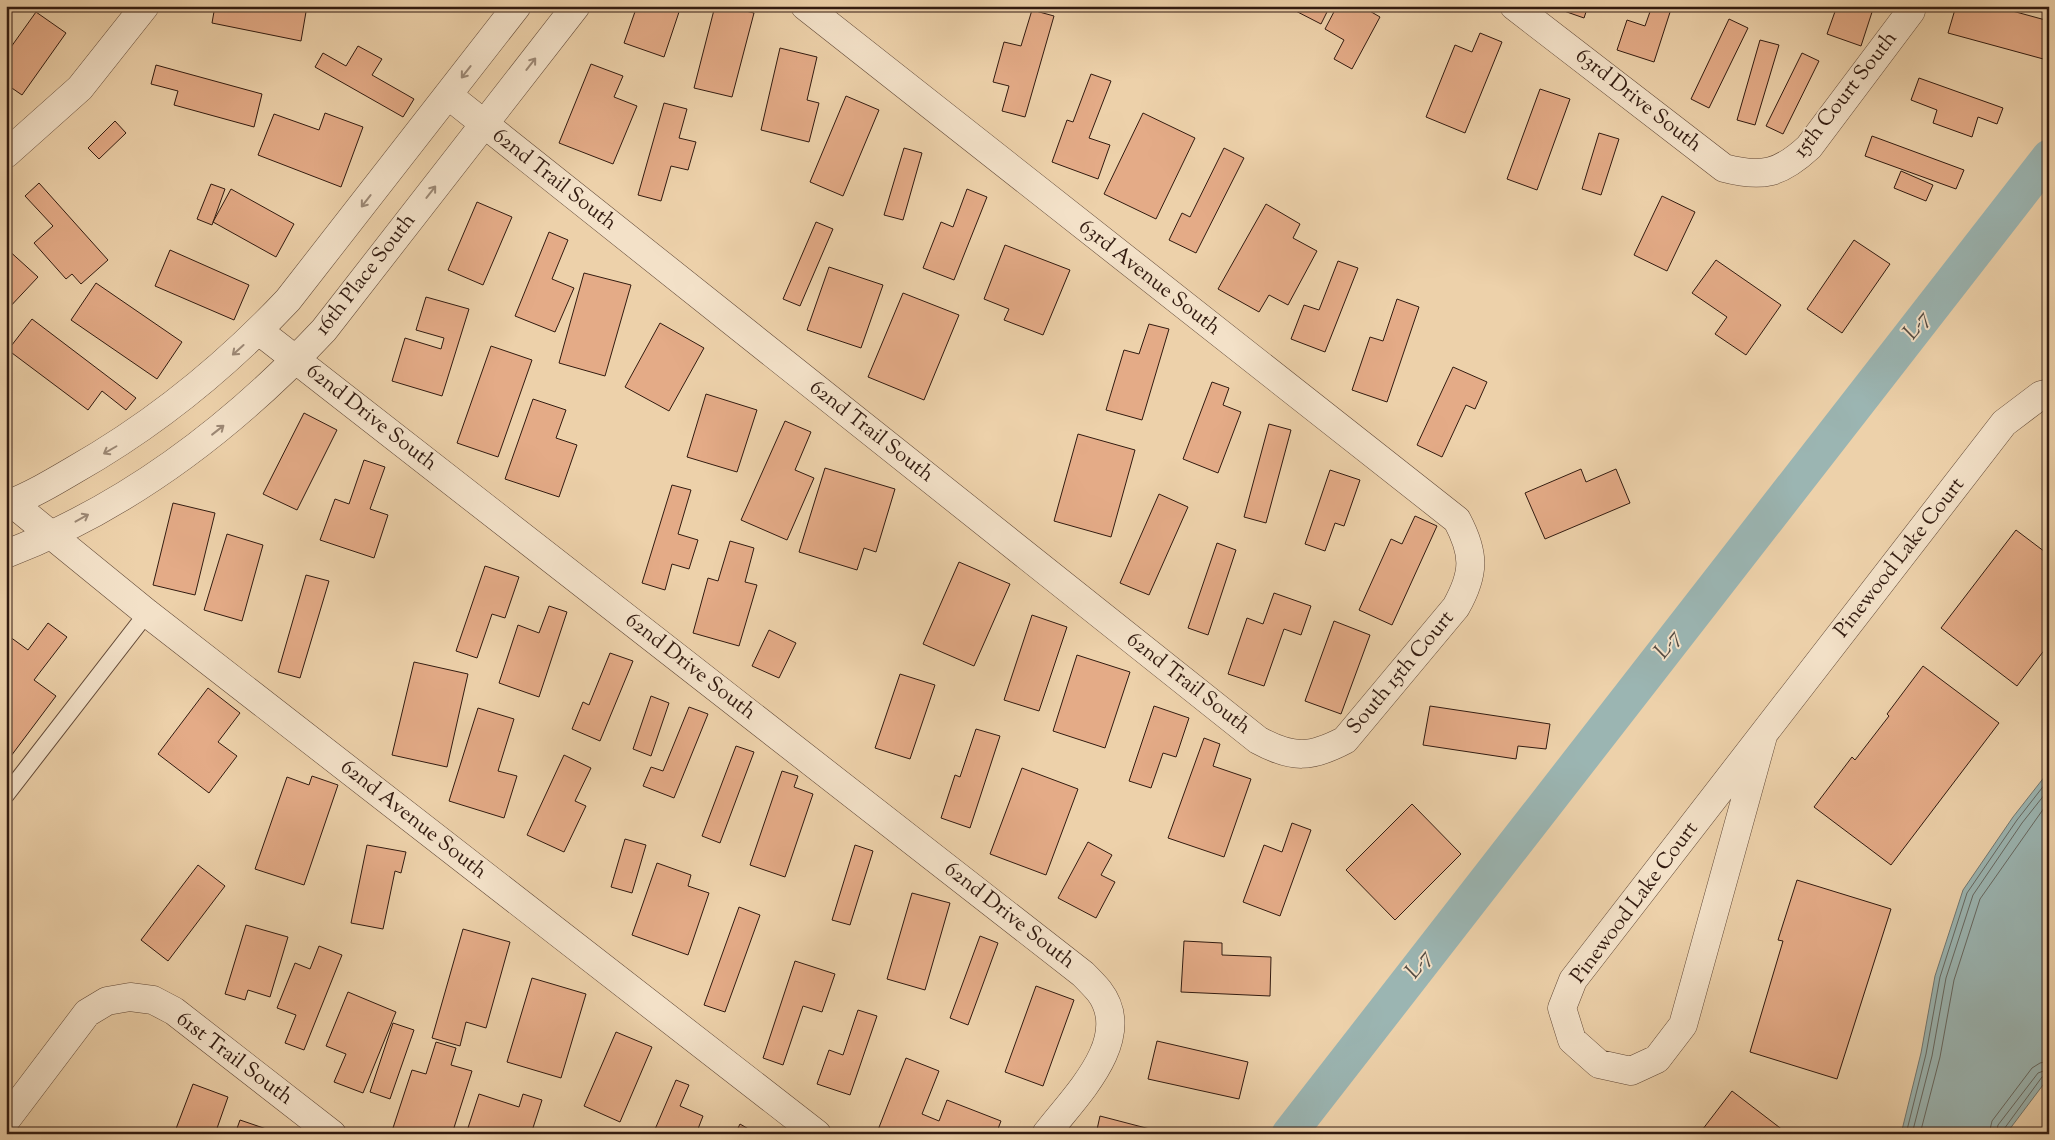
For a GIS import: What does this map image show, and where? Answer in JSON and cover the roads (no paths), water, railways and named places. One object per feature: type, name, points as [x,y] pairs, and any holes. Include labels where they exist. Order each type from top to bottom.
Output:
[{"type":"street","points":[[6,154],[80,88],[146,6]]},
{"type":"street","points":[[9,504],[39,490],[118,445],[192,392],[259,331],[288,300],[517,6]]},
{"type":"street","name":"16th Place South","points":[[6,554],[51,535],[143,484],[221,428],[296,360],[324,330],[576,6]]},
{"type":"street","name":"63rd Avenue South","points":[[805,6],[1457,520],[1468,541],[1471,564]]},
{"type":"street","name":"63rd Drive South","points":[[1514,6],[1724,168],[1747,174],[1770,173]]},
{"type":"street","name":"15th Court South","points":[[1770,173],[1792,163],[1809,147],[1911,11],[1912,6]]},
{"type":"street","name":"62nd Trail South","points":[[448,96],[1258,740],[1279,751],[1302,755]]},
{"type":"street","name":"62nd Drive South","points":[[259,331],[1083,974],[1100,992],[1109,1013],[1110,1036],[1103,1059],[1046,1134]]},
{"type":"street","name":"Pinewood Lake Court","points":[[1763,736],[1683,1025],[1658,1059],[1631,1071],[1599,1064],[1572,1040],[1562,1008],[1573,980],[2004,423],[2041,395],[2049,394]]},
{"type":"street","name":"62nd Avenue South","points":[[9,504],[817,1134]]},
{"type":"street","name":"South 15th Court","points":[[1302,755],[1325,751],[1346,740],[1456,607],[1467,586],[1471,564]]},
{"type":"street","name":"61st Trail South","points":[[6,1120],[87,1013],[107,1001],[130,997],[153,1000],[174,1012],[332,1134]]},
{"type":"lane","points":[[6,795],[147,613]]},
{"type":"water","points":[[2049,771],[2049,1077],[2006,1134],[1901,1134],[1921,1053],[1935,976],[1963,890],[2013,817]]},
{"type":"waterway","name":"L-7","points":[[1289,1134],[2049,157]]}]
